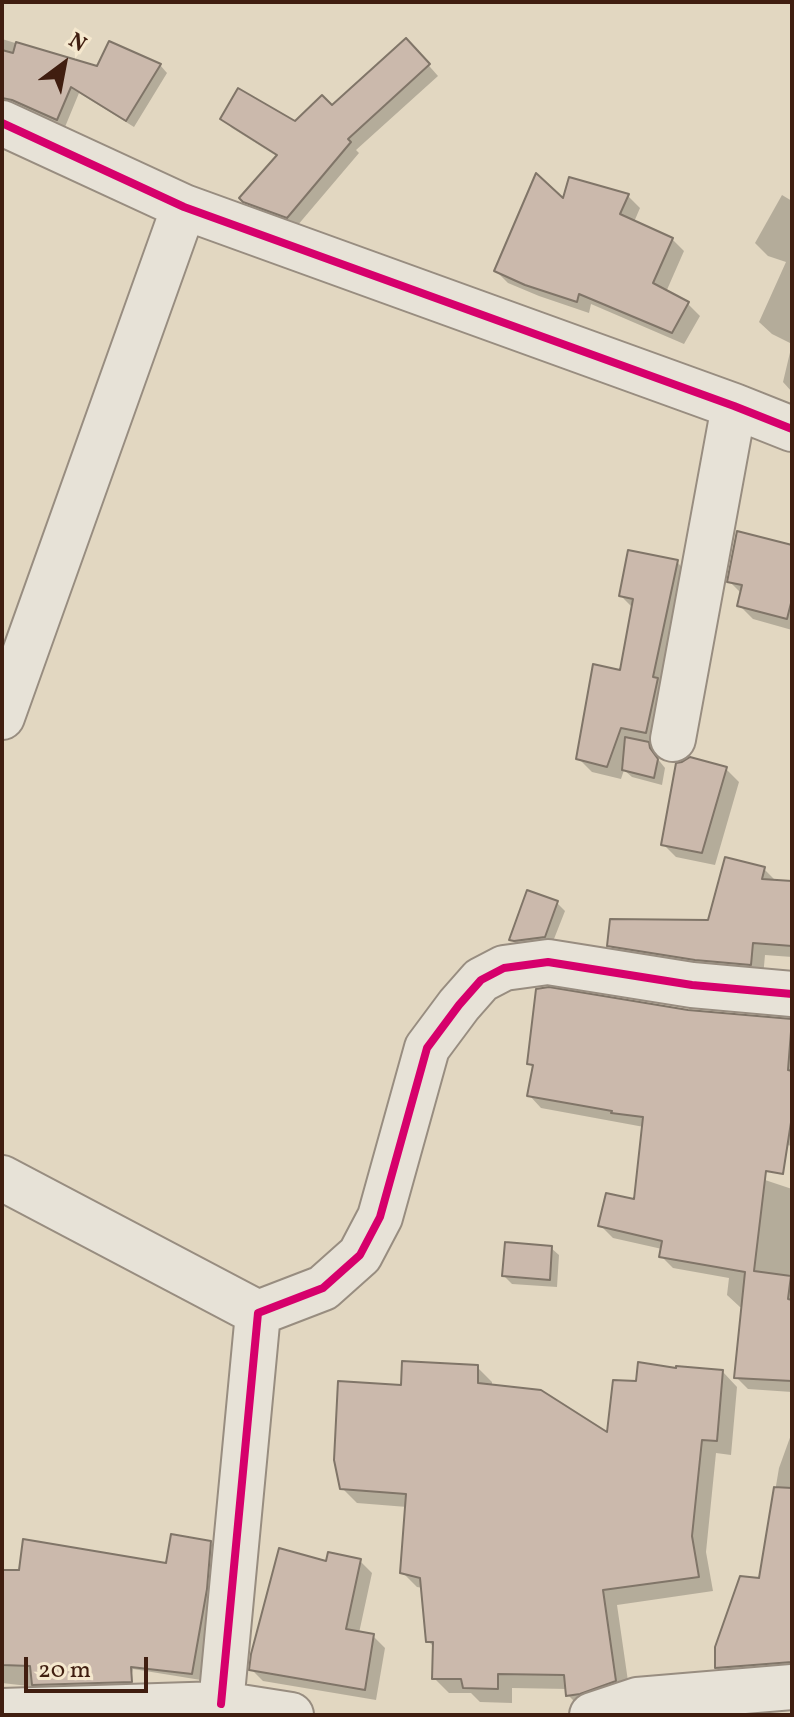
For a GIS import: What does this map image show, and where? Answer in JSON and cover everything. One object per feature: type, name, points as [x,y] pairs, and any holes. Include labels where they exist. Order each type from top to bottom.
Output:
[{"type":"street","points":[[2,123],[184,207],[792,429]]},
{"type":"street","points":[[2,717],[184,207]]},
{"type":"street","points":[[673,739],[734,406]]},
{"type":"street","points":[[2,1178],[258,1313],[323,1288],[360,1255],[380,1217],[427,1048],[481,980],[504,968],[548,962],[692,985],[792,994]]},
{"type":"street","points":[[221,1704],[258,1313]]},
{"type":"street","points":[[592,1715],[637,1700],[792,1687]]},
{"type":"street","points":[[2,1711],[221,1704],[291,1715]]},
{"type":"building","points":[[406,38],[430,64],[348,139],[351,142],[287,218],[239,198],[277,155],[220,119],[238,88],[295,121],[322,95],[332,105]]},
{"type":"building","points":[[109,41],[161,64],[126,121],[71,87],[57,120],[2,98],[2,50],[13,53],[16,42],[97,66]]},
{"type":"building","points":[[536,173],[563,198],[569,177],[629,194],[620,214],[673,238],[653,283],[689,302],[672,333],[579,294],[577,302],[494,271]]},
{"type":"building","points":[[737,531],[792,545],[792,599],[787,619],[737,606],[742,585],[727,582]]},
{"type":"building","points":[[628,550],[678,560],[653,677],[658,678],[646,733],[621,728],[607,767],[576,759],[593,664],[620,670],[633,599],[619,596]]},
{"type":"building","points":[[625,737],[649,742],[658,759],[654,778],[622,770]]},
{"type":"building","points":[[690,757],[727,767],[702,853],[661,845],[676,763]]},
{"type":"building","points":[[725,857],[765,867],[762,879],[792,881],[792,946],[753,943],[751,965],[607,946],[610,919],[708,920]]},
{"type":"building","points":[[527,890],[558,901],[545,937],[509,940]]},
{"type":"building","points":[[549,987],[688,1010],[792,1019],[788,1070],[792,1071],[792,1116],[783,1174],[766,1171],[754,1271],[791,1276],[788,1299],[792,1300],[792,1381],[734,1378],[745,1272],[659,1257],[662,1241],[598,1226],[606,1193],[634,1199],[643,1117],[527,1096],[533,1065],[527,1064],[536,989]]},
{"type":"building","points":[[505,1242],[552,1246],[550,1280],[502,1276]]},
{"type":"building","points":[[402,1361],[478,1365],[478,1383],[541,1390],[607,1432],[613,1380],[636,1381],[638,1362],[676,1368],[723,1370],[717,1441],[702,1440],[692,1536],[699,1577],[603,1590],[616,1681],[566,1696],[564,1675],[498,1674],[498,1689],[463,1688],[461,1679],[432,1679],[433,1642],[426,1642],[420,1578],[400,1573],[406,1494],[340,1489],[334,1460],[338,1381],[401,1385]]},
{"type":"building","points":[[774,1487],[792,1488],[792,1662],[715,1668],[715,1647],[740,1576],[759,1578]]},
{"type":"building","points":[[171,1534],[211,1541],[207,1589],[192,1674],[131,1667],[132,1682],[32,1685],[30,1666],[2,1665],[2,1570],[19,1570],[23,1539],[166,1563]]},
{"type":"building","points":[[279,1548],[326,1561],[328,1552],[361,1559],[346,1629],[374,1634],[365,1690],[249,1670]]},
{"type":"cycle path","points":[[2,123],[184,207],[792,429]]},
{"type":"cycle path","points":[[221,1704],[258,1313],[323,1288],[360,1255],[380,1217],[427,1048],[459,1005],[481,980],[504,968],[548,962],[692,985],[792,994]]}]
